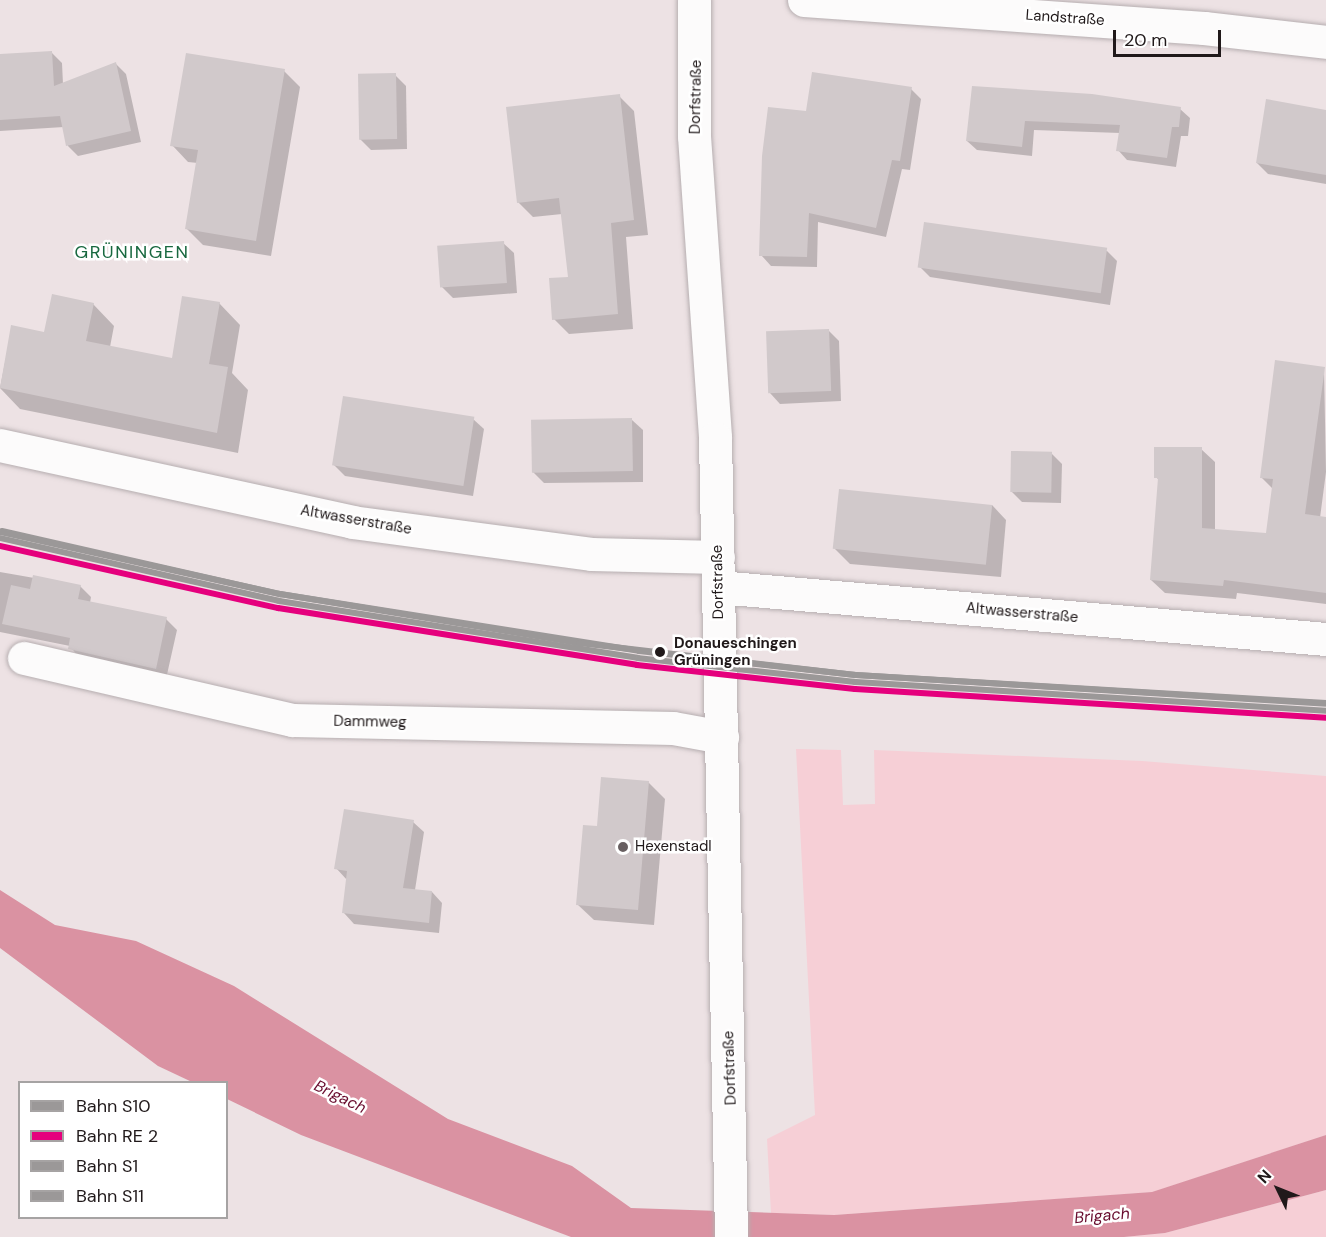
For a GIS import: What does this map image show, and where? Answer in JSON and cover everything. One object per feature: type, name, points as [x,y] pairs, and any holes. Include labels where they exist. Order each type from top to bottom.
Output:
[{"type":"street","name":"Dorfstraße","points":[[694,0],[694,136],[715,438],[732,1125],[731,1237]]},
{"type":"street","name":"Landstraße","points":[[804,0],[1204,28],[1326,42]]},
{"type":"street","name":"Altwasserstraße","points":[[0,445],[352,522],[718,572],[1326,639]]},
{"type":"street","name":"Dammweg","points":[[24,658],[292,720],[673,728],[722,737]]},
{"type":"shaded area","points":[[796,749],[841,750],[843,805],[875,804],[874,750],[1142,761],[1326,776],[1326,1135],[1153,1192],[834,1215],[771,1213],[767,1139],[815,1115]]},
{"type":"shaded area","points":[[1326,1190],[1326,1237],[1124,1237],[1165,1233]]},
{"type":"water","name":"Brigach","points":[[0,890],[55,925],[136,941],[234,986],[448,1119],[572,1166],[631,1208],[834,1215],[1152,1192],[1326,1135],[1326,1190],[1165,1233],[1124,1237],[571,1237],[301,1135],[228,1099],[228,1081],[190,1081],[158,1066],[0,948]]},
{"type":"building","points":[[52,51],[54,86],[116,62],[131,131],[66,146],[60,116],[0,120],[0,54]]},
{"type":"building","points":[[186,53],[285,69],[256,241],[185,229],[198,150],[170,146]]},
{"type":"building","points":[[812,72],[912,87],[900,161],[892,160],[876,228],[809,213],[807,257],[759,256],[762,156],[768,107],[806,111]]},
{"type":"building","points":[[396,73],[397,139],[359,140],[358,74]]},
{"type":"building","points":[[972,86],[1092,94],[1181,107],[1179,127],[1172,127],[1167,158],[1116,151],[1120,125],[1025,121],[1022,147],[966,141]]},
{"type":"building","points":[[620,94],[634,220],[611,223],[618,314],[552,320],[549,278],[568,277],[559,198],[517,203],[506,107]]},
{"type":"building","points":[[1266,99],[1326,110],[1326,175],[1256,163]]},
{"type":"building","points":[[924,222],[1107,248],[1101,293],[918,268]]},
{"type":"building","points":[[504,241],[507,283],[440,288],[437,246]]},
{"type":"building","points":[[52,294],[94,303],[86,341],[172,358],[182,296],[220,302],[209,364],[228,367],[217,433],[0,388],[11,325],[44,332]]},
{"type":"building","points":[[829,329],[831,391],[768,393],[766,331]]},
{"type":"building","points":[[1275,360],[1325,367],[1305,514],[1326,517],[1326,593],[1224,580],[1223,586],[1150,580],[1158,478],[1154,478],[1154,447],[1202,447],[1202,528],[1266,533],[1273,479],[1260,478]]},
{"type":"building","points":[[343,396],[474,417],[463,486],[332,465]]},
{"type":"building","points":[[632,418],[633,471],[532,473],[531,420]]},
{"type":"building","points":[[1011,451],[1052,452],[1051,493],[1010,492]]},
{"type":"building","points":[[839,489],[992,505],[986,565],[833,549]]},
{"type":"building","points":[[33,575],[81,585],[78,599],[167,617],[156,669],[68,649],[70,638],[2,624],[11,585],[30,589]]},
{"type":"building","points":[[601,777],[649,781],[638,910],[576,905],[583,825],[597,826]]},
{"type":"building","points":[[344,809],[414,820],[403,888],[432,891],[429,923],[342,913],[347,871],[334,869]]},
{"type":"rail line","name":"S1","points":[[2,531],[280,594],[639,651],[856,675],[1326,703]]},
{"type":"rail line","name":"S11","points":[[0,532],[280,594],[579,643],[855,675],[1325,704]]},
{"type":"rail line","name":"S10","points":[[0,538],[279,601],[638,658],[855,682],[1326,711]]},
{"type":"transit line","points":[[0,546],[278,608],[637,665],[855,689],[1326,718]]},
{"type":"place","name":"Donaueschingen Grüningen","points":[[660,652]]},
{"type":"place","name":"Hexenstadl","points":[[623,847]]},
{"type":"district","name":"GRÜNINGEN","points":[[132,252]]}]
